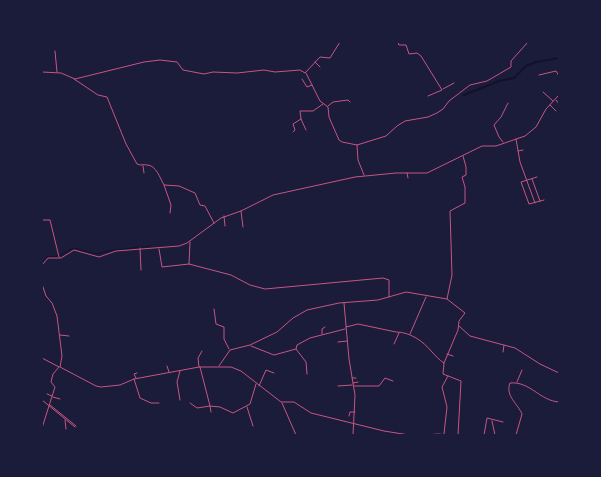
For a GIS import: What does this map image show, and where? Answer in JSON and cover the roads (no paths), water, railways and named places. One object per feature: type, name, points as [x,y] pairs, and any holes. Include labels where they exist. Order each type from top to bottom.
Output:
[{"type":"street","points":[[306,73],[320,56],[330,58],[340,42]]},
{"type":"street","points":[[398,42],[399,45],[406,45],[409,54],[417,53],[421,56],[442,90]]},
{"type":"street","points":[[327,106],[329,116],[340,141],[357,145],[386,136],[397,126],[406,121],[428,117],[442,110],[449,100],[470,85],[486,81],[511,67],[512,60],[528,42]]},
{"type":"street","points":[[55,51],[57,72]]},
{"type":"street","points":[[74,79],[160,60],[174,60],[182,70],[204,74],[213,72],[237,73],[264,70],[273,72],[300,70],[306,73],[323,104],[327,106]]},
{"type":"street","points":[[315,62],[320,67]]},
{"type":"street","points":[[539,75],[556,71],[559,76]]},
{"type":"street","points":[[42,72],[57,72],[65,74],[96,94],[107,97],[129,151],[137,164],[149,165],[159,174],[171,205],[170,213]]},
{"type":"street","points":[[302,79],[307,87],[313,85]]},
{"type":"street","points":[[428,96],[454,83]]},
{"type":"street","points":[[544,92],[553,101]]},
{"type":"street","points":[[42,265],[48,258],[59,258],[74,250],[99,257],[106,253],[140,248],[179,246],[190,241],[224,216],[241,211],[273,195],[364,176],[427,173],[485,145],[496,146],[503,142],[525,136],[535,128],[550,105],[559,95]]},
{"type":"street","points":[[555,99],[559,104]]},
{"type":"street","points":[[327,106],[332,102],[341,100],[348,100],[350,102]]},
{"type":"street","points":[[503,142],[494,125],[501,117],[508,103]]},
{"type":"street","points":[[306,130],[301,119],[300,111],[313,111],[323,104]]},
{"type":"street","points":[[550,105],[556,111]]},
{"type":"street","points":[[293,132],[295,130],[293,124],[301,119]]},
{"type":"street","points":[[516,139],[520,162],[535,202]]},
{"type":"street","points":[[357,145],[358,160],[364,176]]},
{"type":"street","points":[[518,150],[523,150]]},
{"type":"street","points":[[448,299],[452,275],[450,211],[465,203],[465,186],[462,177],[466,175],[466,167],[463,156]]},
{"type":"street","points":[[520,162],[524,161]]},
{"type":"street","points":[[143,165],[144,173]]},
{"type":"street","points":[[407,173],[408,178]]},
{"type":"street","points":[[537,177],[520,183],[528,204],[544,200]]},
{"type":"street","points":[[532,179],[540,201]]},
{"type":"street","points":[[164,185],[179,186],[194,193],[200,205],[205,206],[214,223]]},
{"type":"street","points":[[241,211],[243,227]]},
{"type":"street","points":[[224,216],[225,226]]},
{"type":"street","points":[[42,220],[50,220],[59,258]]},
{"type":"street","points":[[189,264],[191,250],[190,241]]},
{"type":"street","points":[[140,248],[141,270]]},
{"type":"street","points":[[159,248],[162,268],[189,264],[230,275],[250,286],[262,289],[292,288],[330,282],[386,278],[389,282],[389,297]]},
{"type":"street","points":[[42,284],[46,296],[52,303],[57,316],[62,357],[60,367],[52,376],[51,382],[55,387],[42,428]]},
{"type":"street","points":[[218,368],[230,350],[250,345],[277,332],[293,318],[307,310],[389,297],[406,292],[448,299],[465,312],[459,321],[459,326],[447,354],[442,373],[461,381],[458,435]]},
{"type":"street","points":[[410,334],[426,296]]},
{"type":"street","points":[[344,303],[355,412],[353,435]]},
{"type":"street","points":[[214,309],[216,324],[224,327],[224,339],[230,350]]},
{"type":"street","points":[[250,345],[273,355],[283,354],[296,349],[297,346],[304,341],[359,324],[410,334],[430,350],[444,364]]},
{"type":"street","points":[[459,326],[471,337],[515,348],[540,364],[559,373]]},
{"type":"street","points":[[322,335],[321,330],[325,327]]},
{"type":"street","points":[[394,344],[399,333]]},
{"type":"street","points":[[60,335],[69,336]]},
{"type":"street","points":[[56,341],[60,340]]},
{"type":"street","points":[[338,342],[347,341]]},
{"type":"street","points":[[503,352],[504,345]]},
{"type":"street","points":[[296,349],[306,362],[307,374]]},
{"type":"street","points":[[202,351],[198,358],[199,367],[211,412]]},
{"type":"street","points":[[447,354],[454,356]]},
{"type":"street","points":[[42,358],[98,386],[120,385],[135,379],[199,367],[218,368],[227,366],[235,368],[282,403],[296,435]]},
{"type":"street","points":[[167,366],[169,372]]},
{"type":"street","points":[[180,370],[176,382],[180,400]]},
{"type":"street","points":[[259,386],[266,370],[274,373]]},
{"type":"street","points":[[517,383],[522,370]]},
{"type":"street","points":[[137,373],[134,374],[140,398],[152,403],[159,403]]},
{"type":"street","points":[[444,435],[447,406],[442,387],[448,376]]},
{"type":"street","points":[[338,386],[379,386],[385,378],[393,381]]},
{"type":"street","points":[[353,385],[358,382]]},
{"type":"street","points":[[516,435],[522,414],[511,397],[509,384],[517,383],[526,385],[548,399],[559,402]]},
{"type":"street","points":[[190,403],[197,408],[210,406],[220,407],[233,413],[251,404],[256,384]]},
{"type":"street","points":[[47,394],[60,399]]},
{"type":"street","points":[[42,400],[76,426]]},
{"type":"street","points":[[282,403],[294,402],[309,413],[384,431],[409,435]]},
{"type":"street","points":[[246,407],[253,426]]},
{"type":"street","points":[[349,416],[350,412],[355,412]]},
{"type":"street","points":[[66,418],[66,429]]},
{"type":"street","points":[[484,435],[487,418],[502,422]]},
{"type":"street","points":[[492,420],[494,435]]},
{"type":"street","points":[[426,435],[447,435]]},
{"type":"waterway","points":[[464,95],[499,81],[514,78],[526,66],[536,62],[559,58]]},
{"type":"waterway","points":[[42,262],[47,257],[58,256],[74,248],[96,254],[108,251],[150,246]]}]
